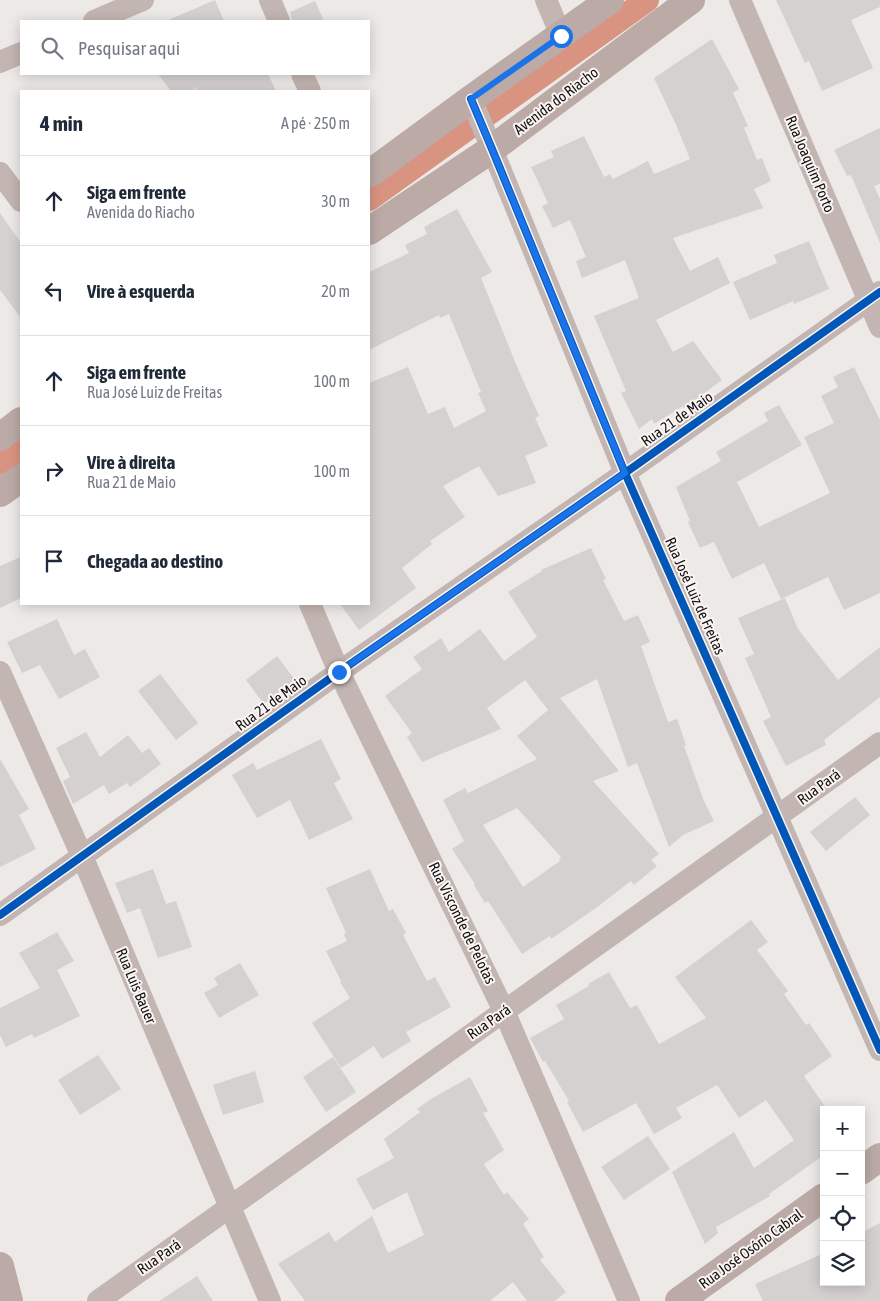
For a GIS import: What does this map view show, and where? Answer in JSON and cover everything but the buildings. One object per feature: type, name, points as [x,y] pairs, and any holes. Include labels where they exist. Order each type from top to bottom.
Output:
[{"type":"main road","points":[[370,173],[473,104],[610,0]]},
{"type":"main road","name":"Avenida do Riacho","points":[[370,231],[488,140],[691,0]]},
{"type":"main road","points":[[0,437],[20,422]]},
{"type":"main road","points":[[0,493],[20,479]]},
{"type":"main road","points":[[865,1167],[880,1157]]},
{"type":"main road","name":"Rua José Osório Cabral","points":[[679,1301],[820,1200]]},
{"type":"main road","points":[[0,1266],[8,1301]]},
{"type":"street","points":[[96,20],[143,0]]},
{"type":"street","points":[[270,0],[279,20]]},
{"type":"street","points":[[546,0],[561,36]]},
{"type":"street","name":"Rua Joaquim Porto","points":[[740,0],[874,296],[880,327]]},
{"type":"street","points":[[0,62],[20,53]]},
{"type":"street","points":[[302,75],[310,90]]},
{"type":"street","name":"Rua José Luiz de Freitas","points":[[473,104],[625,473],[880,1050]]},
{"type":"street","points":[[0,174],[20,200]]},
{"type":"street","name":"Rua 21 de Maio","points":[[0,915],[339,672],[625,473],[874,296]]},
{"type":"street","name":"Rua Visconde de Pelotas","points":[[310,605],[339,672],[504,1011],[629,1301]]},
{"type":"street","name":"Rua Luis Bauer","points":[[0,672],[82,856],[270,1301]]},
{"type":"street","name":"Rua Pará","points":[[98,1301],[880,743]]},
{"type":"waterway","points":[[370,198],[647,0]]},
{"type":"waterway","points":[[0,463],[20,449]]},
{"type":"cycle path","points":[[471,99],[625,473],[880,1050]]},
{"type":"cycle path","points":[[0,915],[339,672],[625,473],[880,292]]},
{"type":"route","points":[[339,672],[625,473],[471,99],[561,36]]}]
